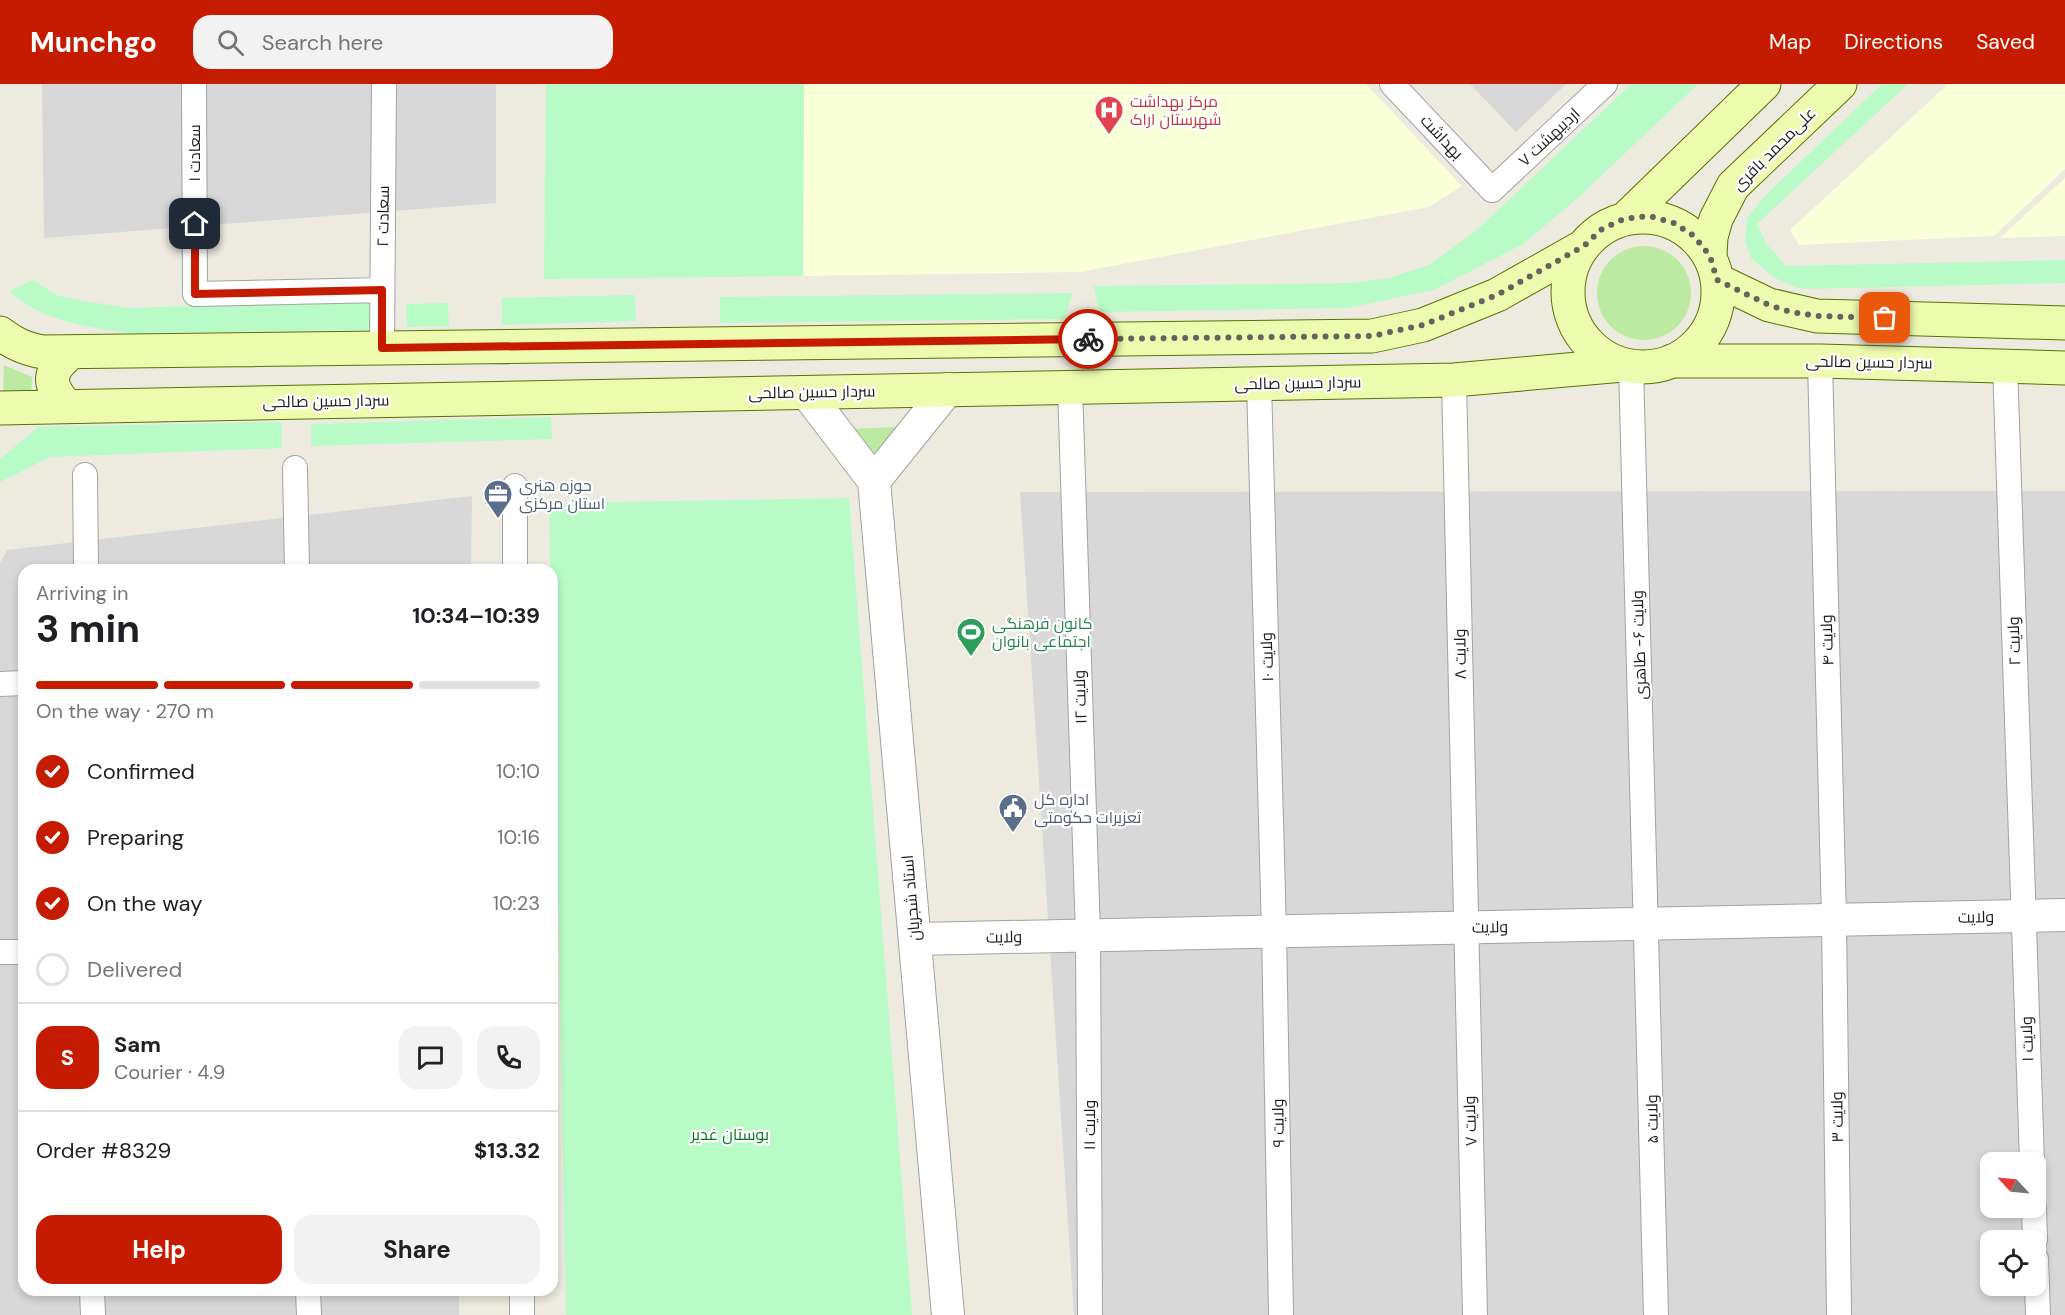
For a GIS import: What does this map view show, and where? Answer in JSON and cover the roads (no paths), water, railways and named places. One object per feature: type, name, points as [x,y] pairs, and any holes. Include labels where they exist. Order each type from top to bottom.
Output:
[{"type":"main road","points":[[1624,219],[1764,84]]},
{"type":"main road","name":"علی‌محمد باقری","points":[[1713,268],[1711,237],[1716,219],[1733,186],[1840,84]]},
{"type":"main road","points":[[0,333],[14,344],[43,352],[1372,336],[1423,325],[1497,295],[1584,246],[1602,229],[1624,219],[1649,216],[1674,223],[1694,236],[1713,268],[1718,300],[1713,319],[1703,337],[1690,351],[1672,361],[1652,367],[1627,365],[1601,354],[1583,337],[1572,316],[1568,291],[1572,267],[1584,246]]},
{"type":"main road","points":[[1713,268],[1769,305],[1817,316],[2065,323]]},
{"type":"main road","points":[[67,406],[55,394],[53,379],[57,363],[72,352]]},
{"type":"main road","name":"سردار حسین صالحی","points":[[1672,361],[1820,361],[2065,368]]},
{"type":"main road","name":"سردار حسین صالحی","points":[[0,408],[1454,380],[1627,365]]},
{"type":"street","name":"سعادت ۱","points":[[194,84],[195,294],[382,290]]},
{"type":"street","name":"سعادت ۲","points":[[382,348],[384,84]]},
{"type":"street","name":"بهداشت","points":[[1392,84],[1492,190]]},
{"type":"street","name":"اردیبهشت ۷","points":[[1492,190],[1605,84]]},
{"type":"street","name":"ولایت ۴","points":[[1820,361],[1834,920]]},
{"type":"street","name":"ولایت ۶- طاهری","points":[[1627,365],[1647,924]]},
{"type":"street","name":"ولایت ۲","points":[[2005,365],[2023,916]]},
{"type":"street","name":"ولایت ۸","points":[[1454,380],[1465,927]]},
{"type":"street","name":"ولایت ۱۰","points":[[1259,383],[1274,931]]},
{"type":"street","name":"ولایت ۱۲","points":[[1070,387],[1088,935]]},
{"type":"street","points":[[806,392],[874,481],[948,389]]},
{"type":"street","points":[[295,468],[297,564]]},
{"type":"street","points":[[85,475],[86,564]]},
{"type":"street","name":"استاد شجریان","points":[[874,481],[948,1315]]},
{"type":"street","points":[[514,486],[515,564]]},
{"type":"street","points":[[0,684],[18,683]]},
{"type":"street","name":"ولایت","points":[[915,939],[2065,915]]},
{"type":"street","name":"ولایت ۱","points":[[2023,916],[2032,1152]]},
{"type":"street","name":"ولایت ۳","points":[[1834,920],[1839,1315]]},
{"type":"street","name":"ولایت ۵","points":[[1647,924],[1656,1315]]},
{"type":"street","name":"ولایت ۷","points":[[1465,927],[1475,1315]]},
{"type":"street","name":"ولایت ۹","points":[[1274,931],[1281,1315]]},
{"type":"street","name":"ولایت ۱۱","points":[[1088,935],[1090,1315]]},
{"type":"street","points":[[0,952],[18,952]]},
{"type":"street","points":[[92,1296],[93,1315]]},
{"type":"street","points":[[308,1296],[309,1315]]},
{"type":"street","points":[[522,1296],[522,1315]]},
{"type":"street","points":[[2037,1296],[2038,1315]]},
{"type":"place","name":"مرکز بهداشت شهرستان اراک","points":[[1109,136]]},
{"type":"place","name":"حوزه هنری استان مرکزی","points":[[498,520]]},
{"type":"place","name":"کانون فرهنگی اجتماعی بانوان","points":[[971,658]]},
{"type":"place","name":"اداره کل تعزیرات حکومتی","points":[[1013,834]]},
{"type":"park label","name":"بوستان غدیر","points":[[730,1134]]}]
